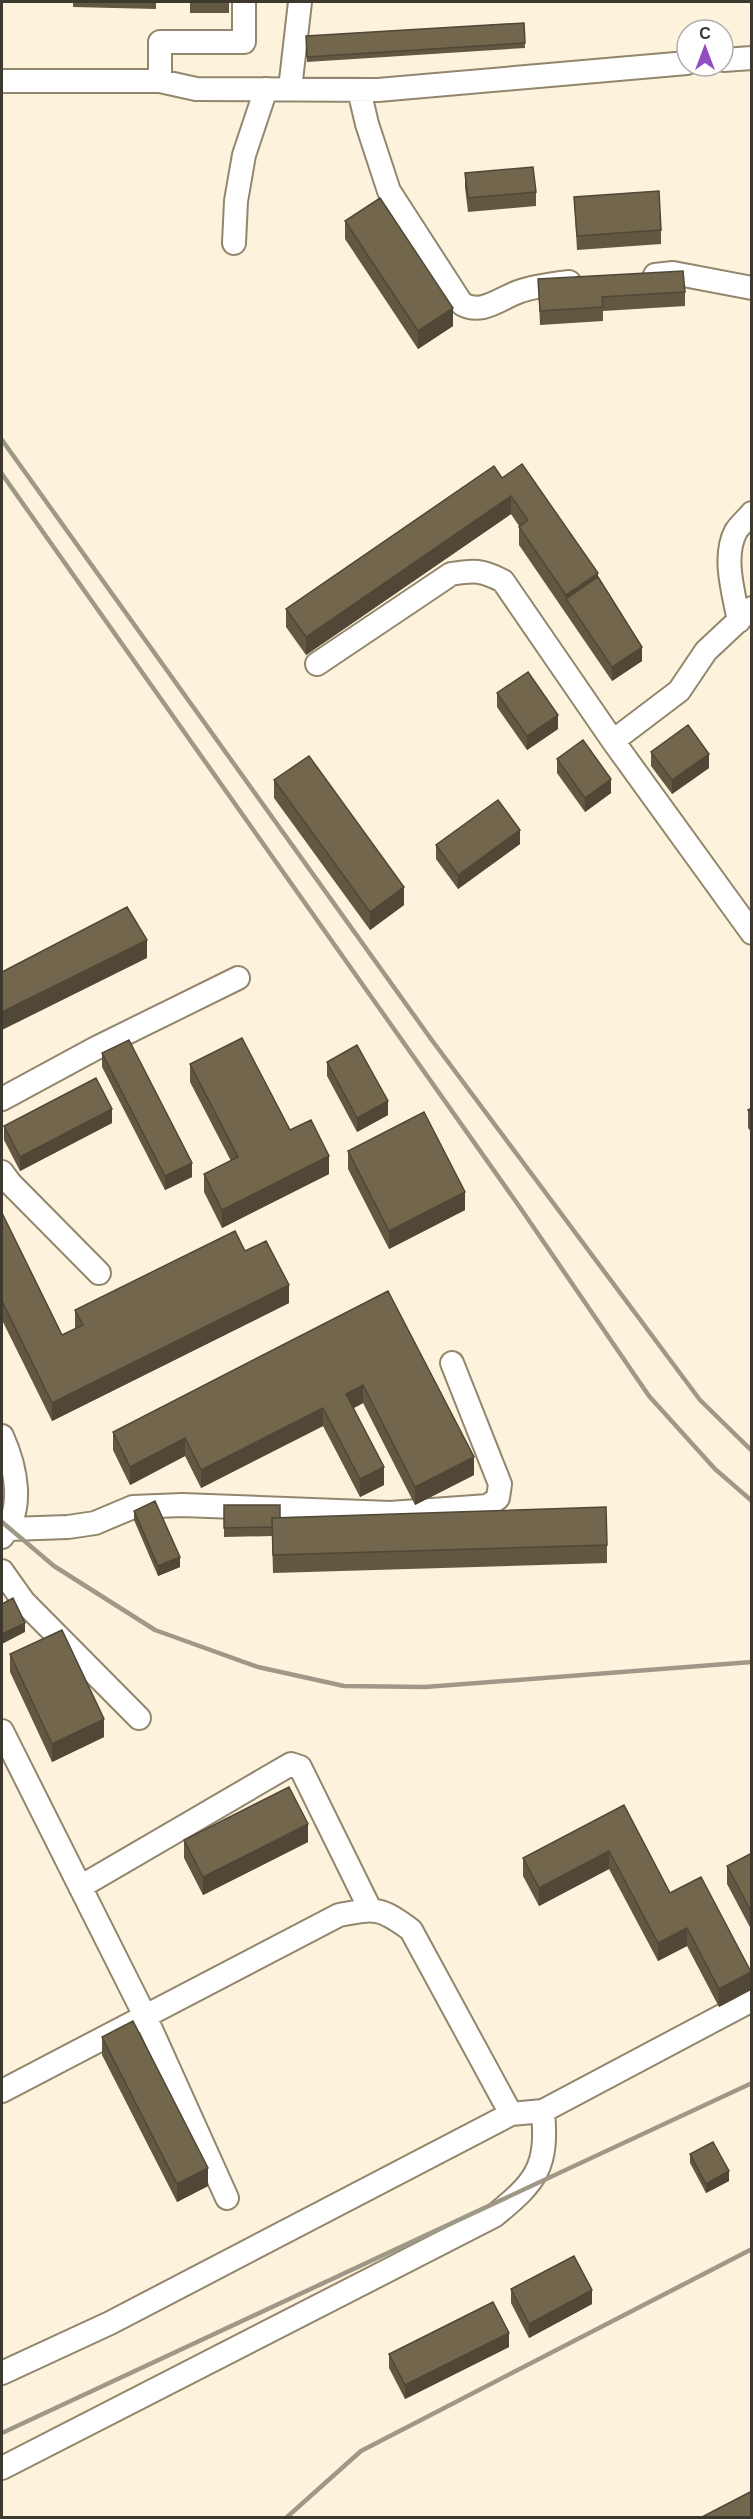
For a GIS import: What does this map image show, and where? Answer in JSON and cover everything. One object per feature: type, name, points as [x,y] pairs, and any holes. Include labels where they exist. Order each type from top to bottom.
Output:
[{"type":"lane","points":[[160,81],[160,42],[244,42],[244,2]]},
{"type":"lane","points":[[290,89],[300,2]]},
{"type":"lane","points":[[735,59],[752,58]]},
{"type":"lane","points":[[2,81],[160,81],[196,89],[359,90],[675,64]]},
{"type":"lane","points":[[234,243],[236,201],[244,155],[266,89]]},
{"type":"lane","points":[[359,90],[367,124],[389,191],[462,304],[471,309],[486,307],[518,292],[555,284],[590,280]]},
{"type":"lane","points":[[638,276],[673,273],[752,288]]},
{"type":"lane","points":[[613,741],[680,691],[706,651],[745,615],[731,574],[731,548],[736,531],[752,513]]},
{"type":"lane","points":[[317,664],[451,574],[471,570],[486,572],[503,581],[613,741],[752,933]]},
{"type":"lane","points":[[2,1099],[78,1057],[238,978]]},
{"type":"lane","points":[[2,1172],[11,1184],[99,1273]]},
{"type":"lane","points":[[2,1436],[14,1471],[17,1501],[5,1533],[95,1523],[132,1507],[182,1504],[390,1513],[488,1506],[498,1498],[500,1484],[452,1363]]},
{"type":"lane","points":[[2,1571],[24,1602],[139,1718]]},
{"type":"lane","points":[[2,1731],[145,2016],[227,2198]]},
{"type":"lane","points":[[80,1887],[291,1764],[300,1767],[370,1909]]},
{"type":"lane","points":[[2,2091],[339,1915],[370,1909],[389,1913],[411,1930],[511,2114]]},
{"type":"lane","points":[[2,2373],[110,2323],[511,2114],[543,2110],[752,2000]]},
{"type":"lane","points":[[2,2468],[494,2216],[519,2196],[536,2175],[546,2139],[543,2110]]},
{"type":"building","points":[[524,23],[525,43],[307,57],[306,36]]},
{"type":"building","points":[[533,167],[536,192],[468,198],[465,173]]},
{"type":"building","points":[[659,191],[661,230],[577,236],[574,197]]},
{"type":"building","points":[[380,198],[453,308],[418,331],[345,221]]},
{"type":"building","points":[[683,271],[685,292],[602,297],[603,307],[540,311],[538,279]]},
{"type":"building","points":[[522,464],[598,573],[566,595],[519,527],[528,520],[511,496],[306,637],[286,609],[494,466],[502,478]]},
{"type":"building","points":[[598,577],[642,647],[612,667],[566,599]]},
{"type":"building","points":[[528,672],[558,715],[527,736],[497,693]]},
{"type":"building","points":[[688,725],[709,754],[672,780],[651,752]]},
{"type":"building","points":[[583,740],[611,779],[585,798],[557,759]]},
{"type":"building","points":[[309,756],[404,887],[370,912],[274,780]]},
{"type":"building","points":[[498,800],[520,830],[458,875],[436,845]]},
{"type":"building","points":[[127,907],[147,940],[2,1012],[2,972]]},
{"type":"building","points":[[242,1038],[290,1130],[311,1120],[329,1156],[222,1210],[204,1174],[238,1157],[190,1064]]},
{"type":"building","points":[[129,1040],[192,1163],[165,1176],[102,1053]]},
{"type":"building","points":[[357,1045],[388,1101],[357,1118],[327,1062]]},
{"type":"building","points":[[96,1078],[112,1109],[20,1157],[4,1126]]},
{"type":"building","points":[[424,1112],[465,1192],[389,1231],[348,1151]]},
{"type":"building","points":[[2,1213],[62,1335],[83,1325],[75,1310],[235,1231],[245,1251],[266,1241],[289,1285],[52,1403],[2,1301]]},
{"type":"building","points":[[388,1291],[474,1457],[415,1487],[363,1385],[346,1394],[384,1467],[360,1479],[323,1408],[201,1470],[185,1438],[130,1467],[113,1432]]},
{"type":"building","points":[[155,1501],[180,1557],[158,1566],[134,1511]]},
{"type":"building","points":[[224,1505],[280,1505],[280,1518],[272,1518],[272,1527],[224,1528]]},
{"type":"building","points":[[606,1507],[607,1545],[273,1555],[272,1518]]},
{"type":"building","points":[[13,1598],[25,1623],[2,1634],[2,1604]]},
{"type":"building","points":[[62,1630],[104,1719],[52,1744],[10,1654]]},
{"type":"building","points":[[289,1787],[308,1824],[203,1877],[184,1840]]},
{"type":"building","points":[[624,1805],[670,1893],[701,1877],[751,1972],[719,1989],[687,1928],[658,1943],[609,1851],[539,1888],[523,1858]]},
{"type":"building","points":[[752,1853],[752,1913],[727,1866]]},
{"type":"building","points":[[133,2021],[208,2168],[177,2184],[102,2037]]},
{"type":"building","points":[[713,2142],[729,2171],[706,2184],[690,2154]]},
{"type":"building","points":[[574,2256],[592,2290],[529,2324],[511,2289]]},
{"type":"building","points":[[493,2302],[509,2333],[405,2385],[389,2354]]},
{"type":"building","points":[[752,2491],[752,2517],[702,2517]]},
{"type":"railway","points":[[2,440],[431,1039],[700,1400],[752,1451]]},
{"type":"railway","points":[[2,474],[519,1206],[649,1396],[715,1469],[752,1501]]},
{"type":"railway","points":[[2,1522],[54,1566],[155,1630],[258,1667],[344,1686],[425,1687],[752,1662]]},
{"type":"railway","points":[[2,2433],[752,2083]]},
{"type":"railway","points":[[286,2518],[361,2451],[752,2249]]}]
